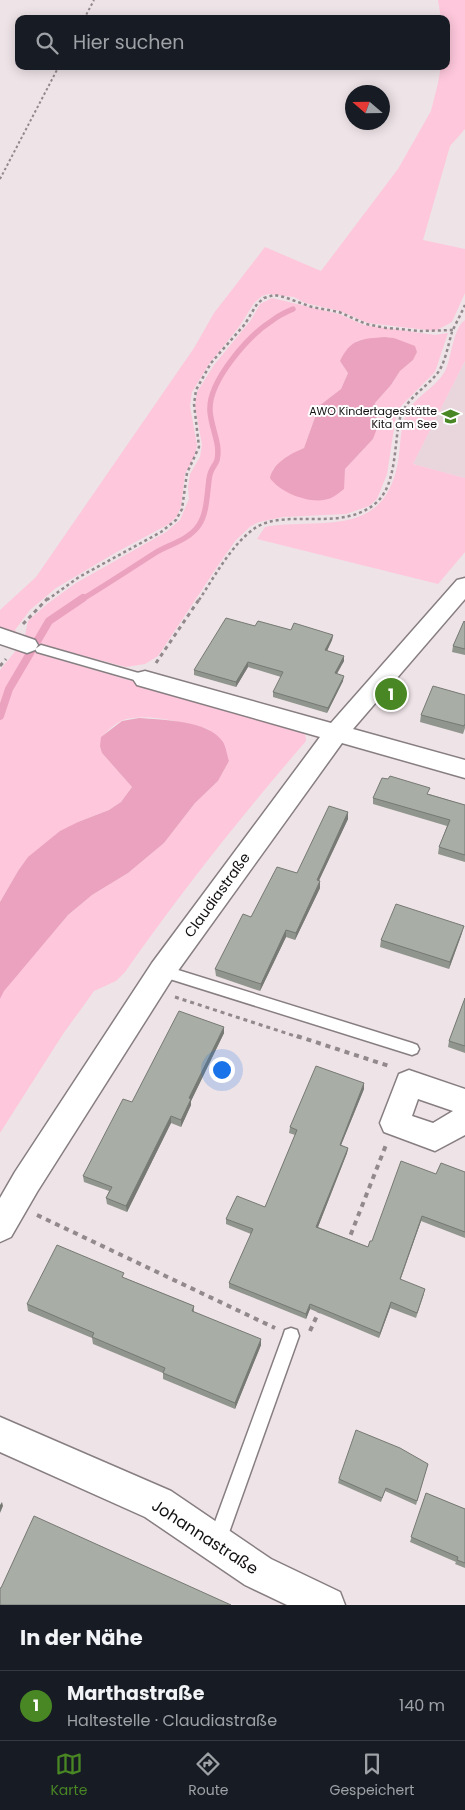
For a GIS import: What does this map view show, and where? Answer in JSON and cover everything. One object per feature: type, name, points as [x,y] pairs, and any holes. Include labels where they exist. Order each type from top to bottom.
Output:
[{"type":"street","name":"Claudiastraße","points":[[0,1227],[156,980],[337,732],[465,585]]},
{"type":"street","points":[[0,636],[30,640]]},
{"type":"street","points":[[145,679],[465,769]]},
{"type":"street","points":[[465,1102],[409,1084],[395,1123],[435,1137],[465,1120]]},
{"type":"street","name":"Johannastraße","points":[[0,1434],[158,1504],[258,1572],[327,1605]]},
{"type":"lane","points":[[30,640],[145,679]]},
{"type":"lane","points":[[156,980],[412,1049]]},
{"type":"lane","points":[[216,1542],[291,1336]]},
{"type":"path","points":[[86,15],[94,0]]},
{"type":"path","points":[[0,179],[57,70]]},
{"type":"path","points":[[30,640],[31,613],[51,596],[94,568],[158,533],[179,516],[185,500],[186,474],[198,454],[200,442],[192,406],[196,389],[211,365],[247,321],[256,304],[264,298],[270,296],[293,299],[310,306],[340,312],[367,324],[437,332],[453,330]]},
{"type":"path","points":[[145,679],[234,549],[254,529],[265,524],[280,521],[341,518],[363,512],[379,500],[387,486],[395,454],[400,418],[412,400],[432,382],[438,373],[453,330],[465,305]]},
{"type":"path","points":[[156,980],[391,1066],[409,1084]]},
{"type":"path","points":[[346,1246],[395,1123]]},
{"type":"path","points":[[14,1204],[291,1336],[307,1338],[322,1305]]},
{"type":"shaded area","points":[[438,0],[465,0],[465,129],[450,146],[423,240],[465,249],[465,293],[452,322],[435,331],[368,323],[340,311],[305,303],[294,297],[268,294],[262,296],[254,303],[239,327],[209,364],[192,392],[190,406],[197,445],[195,455],[185,474],[181,506],[177,516],[169,524],[56,588],[30,610],[15,630],[19,637],[0,632],[0,610],[36,577],[194,348],[214,313],[265,247],[321,271],[398,169],[431,111],[440,70],[450,70],[450,15],[440,15]]},
{"type":"shaded area","points":[[272,298],[339,314],[364,325],[435,335],[448,333],[435,372],[402,405],[396,416],[387,474],[377,499],[369,506],[346,514],[283,517],[259,522],[251,526],[236,540],[158,656],[145,664],[126,667],[24,640],[28,621],[47,604],[76,583],[166,532],[180,520],[189,499],[190,474],[200,457],[202,445],[195,406],[197,392],[214,365],[251,320],[260,304]],"holes":[[[385,337],[394,338],[413,360],[400,371],[391,385],[375,403],[374,411],[379,418],[373,439],[345,469],[343,489],[272,470],[287,457],[304,448],[319,406],[341,389],[348,373],[340,361],[357,341]]]},
{"type":"shaded area","points":[[465,320],[465,361],[413,464],[465,478],[465,552],[438,584],[257,539],[265,527],[329,523],[346,520],[363,515],[377,506],[388,492],[396,471],[402,428],[406,415],[414,402],[442,376],[448,364],[458,329]]},
{"type":"shaded area","points":[[385,337],[394,338],[415,346],[417,352],[413,360],[400,371],[391,385],[375,403],[374,411],[379,423],[373,439],[345,469],[344,489],[331,498],[315,500],[298,497],[281,489],[270,478],[272,473],[278,463],[304,448],[319,406],[341,389],[348,373],[340,361],[344,353],[358,341]]},
{"type":"shaded area","name":"AWO Kindertagesstätte Kita am See","points":[[465,361],[465,478],[413,464]]},
{"type":"shaded area","points":[[18,648],[298,729],[306,737],[306,741],[212,854],[125,972],[116,981],[94,991],[63,1034],[0,1133],[0,999],[3,991],[68,915],[92,895],[128,873],[164,843],[195,803],[218,781],[229,761],[208,729],[177,721],[143,717],[120,721],[101,737],[102,753],[132,787],[121,802],[109,810],[78,822],[18,871],[0,902],[0,670]]},
{"type":"shaded area","points":[[139,718],[184,722],[207,729],[223,742],[229,761],[218,781],[195,803],[164,843],[128,873],[92,895],[68,915],[4,991],[0,999],[0,902],[28,857],[60,831],[109,810],[121,802],[132,787],[102,753],[100,746],[101,737],[122,721]]},
{"type":"building","points":[[226,618],[255,626],[258,621],[291,630],[294,623],[333,635],[325,650],[344,656],[335,673],[344,676],[328,708],[273,692],[283,672],[248,662],[236,682],[194,670]]},
{"type":"building","points":[[465,622],[465,649],[453,646]]},
{"type":"building","points":[[433,686],[465,695],[464,726],[421,715]]},
{"type":"building","points":[[390,776],[430,788],[427,794],[465,805],[465,855],[439,847],[450,820],[373,798],[382,778],[388,779]]},
{"type":"building","points":[[329,806],[348,812],[317,880],[320,881],[296,933],[286,930],[261,984],[215,969],[243,914],[251,917],[277,867],[297,873]]},
{"type":"building","points":[[396,904],[464,926],[450,962],[381,940]]},
{"type":"building","points":[[465,998],[465,1046],[449,1041]]},
{"type":"building","points":[[179,1011],[224,1027],[189,1098],[191,1099],[181,1120],[171,1116],[126,1206],[106,1198],[112,1187],[83,1176],[123,1099],[132,1102]]},
{"type":"building","points":[[316,1066],[364,1083],[340,1145],[348,1148],[316,1227],[368,1247],[370,1241],[372,1241],[401,1161],[436,1174],[441,1163],[465,1172],[465,1232],[422,1216],[400,1279],[425,1289],[417,1313],[391,1302],[380,1333],[310,1304],[306,1314],[229,1283],[253,1229],[226,1219],[237,1196],[265,1207],[297,1130],[290,1127]]},
{"type":"building","points":[[57,1245],[124,1273],[122,1277],[194,1306],[192,1311],[261,1339],[235,1403],[163,1373],[165,1368],[92,1337],[94,1333],[27,1304]]},
{"type":"building","points":[[356,1430],[400,1448],[428,1464],[417,1501],[386,1488],[382,1498],[339,1479]]},
{"type":"building","points":[[426,1493],[465,1509],[465,1563],[457,1560],[458,1557],[411,1537]]},
{"type":"building","points":[[34,1516],[231,1605],[0,1605],[0,1588]]},
{"type":"waterway","points":[[81,600],[155,553],[185,538],[199,525],[205,509],[210,473],[218,454],[210,411],[211,399],[216,386],[242,347],[263,327],[293,309]]},
{"type":"waterway","points":[[0,716],[9,689],[49,621],[83,598]]},
{"type":"place","name":"AWO Kindertagesstätte Kita am See","points":[[451,417]]},
{"type":"place","name":"Marthastraße","points":[[391,694]]}]
